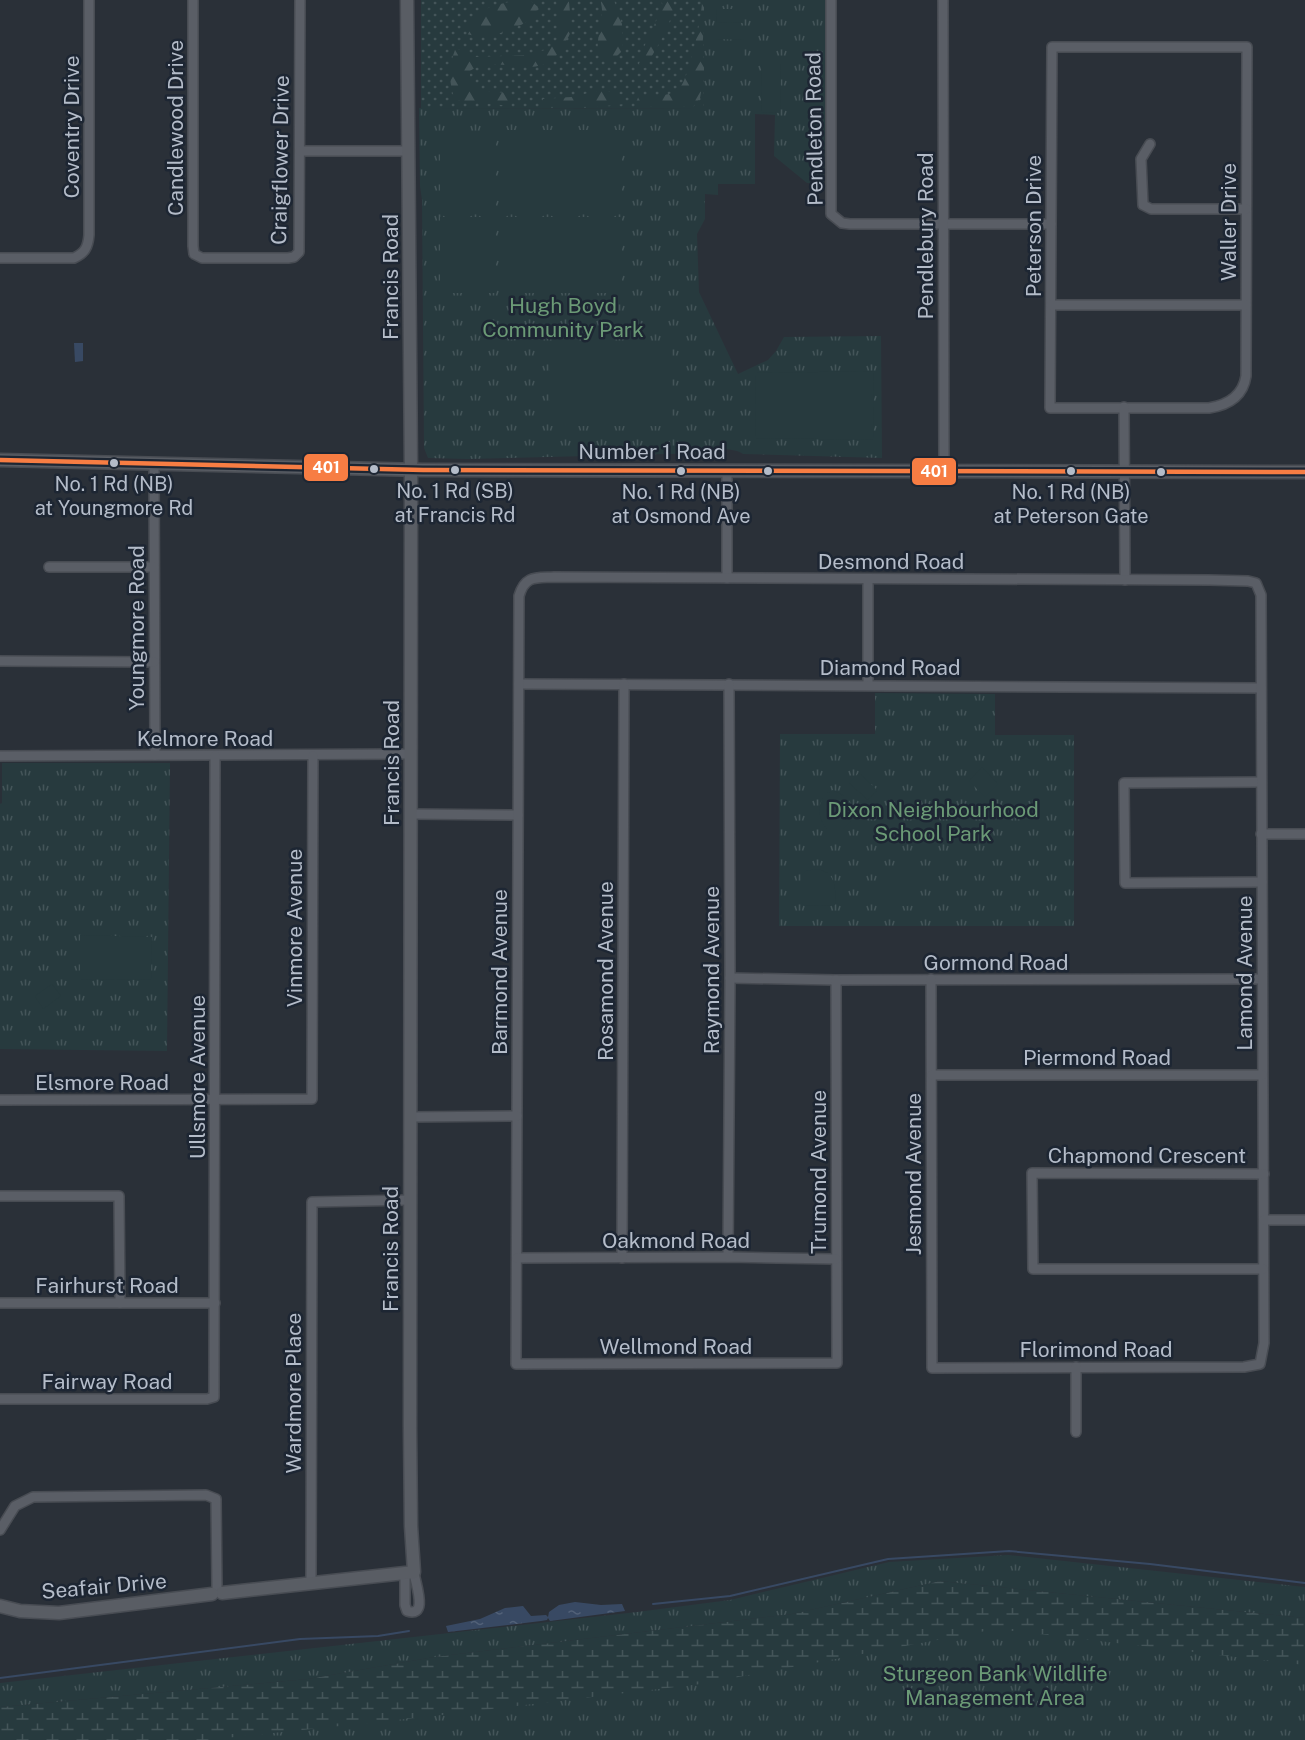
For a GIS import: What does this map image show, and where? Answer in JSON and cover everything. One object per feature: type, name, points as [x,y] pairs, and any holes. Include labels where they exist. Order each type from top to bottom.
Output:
[{"type":"street","name":"Coventry Drive","points":[[0,258],[74,258],[87,248],[89,235],[89,0]]},
{"type":"street","name":"Candlewood Drive","points":[[193,0],[193,246],[196,256]]},
{"type":"street","name":"Craigflower Drive","points":[[196,256],[202,258],[291,258],[296,255],[300,245],[300,0]]},
{"type":"street","name":"Francis Road","points":[[407,0],[411,470],[410,1573]]},
{"type":"street","name":"Pendleton Road","points":[[831,0],[831,214],[842,223],[850,224],[1052,224]]},
{"type":"street","name":"Pendlebury Road","points":[[943,0],[944,471]]},
{"type":"street","name":"Peterson Drive","points":[[1239,394],[1225,404],[1216,407],[1050,408],[1052,47],[1247,47]]},
{"type":"street","name":"Waller Drive","points":[[1239,394],[1246,376],[1247,47]]},
{"type":"street","points":[[1150,144],[1141,159],[1143,205],[1151,208],[1246,209]]},
{"type":"street","points":[[300,151],[409,151]]},
{"type":"street","points":[[1051,305],[1246,305]]},
{"type":"street","points":[[1124,407],[1125,580]]},
{"type":"street","name":"Number 1 Road","points":[[0,460],[411,470],[1305,472]]},
{"type":"street","name":"Youngmore Road","points":[[154,464],[155,755]]},
{"type":"street","points":[[727,471],[727,578]]},
{"type":"street","points":[[49,567],[154,567]]},
{"type":"street","name":"Desmond Road","points":[[526,581],[540,577],[554,577],[1248,581],[1256,583]]},
{"type":"street","points":[[868,580],[868,685]]},
{"type":"street","name":"Barmond Avenue","points":[[516,1364],[519,596],[526,581]]},
{"type":"street","name":"Lamond Avenue","points":[[1256,583],[1261,595],[1264,1174],[1264,1343],[1260,1364]]},
{"type":"street","points":[[0,662],[154,662]]},
{"type":"street","name":"Diamond Road","points":[[519,684],[1261,688]]},
{"type":"street","name":"Rosamond Avenue","points":[[622,1258],[624,684]]},
{"type":"street","name":"Raymond Avenue","points":[[728,1257],[729,684]]},
{"type":"street","name":"Kelmore Road","points":[[0,756],[411,754]]},
{"type":"street","name":"Ullsmore Avenue","points":[[214,1397],[215,756]]},
{"type":"street","name":"Vinmore Avenue","points":[[312,1099],[313,756]]},
{"type":"street","points":[[1261,782],[1124,783],[1125,883],[1262,882]]},
{"type":"street","points":[[411,814],[518,815]]},
{"type":"street","points":[[1261,834],[1305,834]]},
{"type":"street","name":"Gormond Road","points":[[730,978],[836,980],[1262,979]]},
{"type":"street","name":"Trumond Avenue","points":[[836,980],[837,1363]]},
{"type":"street","name":"Jesmond Avenue","points":[[931,980],[932,1368]]},
{"type":"street","name":"Piermond Road","points":[[932,1075],[1262,1075]]},
{"type":"street","name":"Elsmore Road","points":[[0,1100],[312,1099]]},
{"type":"street","points":[[410,1117],[517,1116]]},
{"type":"street","name":"Chapmond Crescent","points":[[1263,1269],[1034,1269],[1032,1173],[1264,1174]]},
{"type":"street","points":[[0,1196],[119,1196],[120,1303]]},
{"type":"street","name":"Wardmore Place","points":[[311,1584],[312,1202],[410,1200]]},
{"type":"street","points":[[1264,1220],[1305,1220]]},
{"type":"street","name":"Oakmond Road","points":[[517,1258],[836,1259]]},
{"type":"street","name":"Fairhurst Road","points":[[0,1303],[215,1303]]},
{"type":"street","name":"Wellmond Road","points":[[516,1364],[837,1363]]},
{"type":"street","name":"Florimond Road","points":[[932,1368],[1244,1367],[1260,1364]]},
{"type":"street","points":[[1076,1367],[1076,1432]]},
{"type":"street","name":"Fairway Road","points":[[0,1400],[207,1399],[214,1397]]},
{"type":"street","points":[[0,1530],[15,1506],[33,1497],[206,1495],[216,1499],[217,1592]]},
{"type":"street","name":"Seafair Drive","points":[[0,1606],[20,1611],[59,1612],[217,1592],[410,1573]]},
{"type":"green space","points":[[421,0],[704,0],[704,109],[421,108]]},
{"type":"green space","points":[[519,0],[531,1],[538,7],[534,18],[510,30],[493,35],[467,34],[473,19],[479,13],[494,6]]},
{"type":"green space","points":[[556,0],[569,0],[571,29],[569,36],[554,58],[543,65],[531,67],[494,64],[470,71],[470,82],[484,91],[508,93],[513,96],[510,106],[455,100],[450,75],[455,50],[465,49],[476,57],[528,55],[548,49],[559,37]]},
{"type":"green space","points":[[600,0],[614,0],[622,24],[623,50],[612,61],[599,56],[598,41],[602,14]]},
{"type":"green space","points":[[661,0],[673,0],[672,16],[645,68],[639,64],[644,47],[663,6]]},
{"type":"green space","points":[[698,0],[706,0],[702,51],[705,70],[700,98],[693,107],[639,107],[636,102],[639,96],[668,94],[677,91],[686,77],[700,21],[702,2]]},
{"type":"green space","name":"Hugh Boyd Community Park","points":[[704,0],[827,0],[824,184],[807,183],[774,156],[775,115],[755,114],[755,184],[718,184],[718,195],[705,194],[705,219],[697,234],[699,292],[738,374],[768,360],[784,337],[881,336],[882,458],[743,454],[725,449],[707,453],[428,458],[424,448],[419,108],[704,109]]},
{"type":"green space","points":[[717,9],[744,9],[744,23],[716,22]]},
{"type":"green space","points":[[716,26],[744,26],[744,40],[716,39]]},
{"type":"green space","points":[[716,43],[744,43],[744,56],[716,56]]},
{"type":"green space","points":[[762,63],[781,63],[780,113],[761,112]]},
{"type":"green space","points":[[602,90],[623,95],[624,104],[587,108],[544,108],[541,105],[543,99],[571,97]]},
{"type":"green space","points":[[505,130],[622,130],[622,206],[505,206]]},
{"type":"green space","points":[[440,131],[496,131],[496,207],[440,207]]},
{"type":"green space","points":[[647,136],[665,136],[665,170],[647,170]]},
{"type":"green space","points":[[440,217],[496,217],[496,293],[440,293]]},
{"type":"green space","points":[[505,217],[622,217],[622,293],[505,293]]},
{"type":"green space","points":[[550,345],[672,345],[672,426],[550,426]]},
{"type":"green space","points":[[874,371],[873,440],[755,438],[756,373]]},
{"type":"green space","name":"Dixon Neighbourhood School Park","points":[[875,693],[995,694],[995,735],[1074,735],[1074,926],[779,926],[780,734],[875,734]]},
{"type":"green space","points":[[2,763],[170,763],[167,1051],[0,1049]]},
{"type":"green space","points":[[982,767],[998,784],[985,797],[969,781]]},
{"type":"green space","points":[[859,773],[877,790],[868,800],[849,783]]},
{"type":"green space","points":[[833,790],[847,799],[855,813],[843,829],[827,829],[821,819],[820,808],[823,797]]},
{"type":"green space","points":[[823,870],[831,877],[835,887],[835,905],[805,906],[801,902],[801,876],[806,871]]},
{"type":"green space","points":[[879,873],[913,873],[913,902],[908,906],[879,906]]},
{"type":"green space","points":[[80,935],[152,937],[151,980],[80,979]]},
{"type":"green space","points":[[52,984],[61,996],[43,1009],[35,996]]},
{"type":"green space","points":[[1008,1555],[1305,1587],[1305,1618],[940,1581],[792,1614],[434,1657],[308,1679],[0,1707],[0,1683],[637,1612],[730,1600],[889,1562]]},
{"type":"green space","points":[[940,1581],[1305,1618],[1305,1740],[0,1740],[0,1707],[308,1679],[434,1657],[792,1614]]},
{"type":"green space","name":"Sturgeon Bank Wildlife Management Area","points":[[996,1629],[1305,1665],[1305,1740],[206,1740],[701,1684]]},
{"type":"water","points":[[74,343],[83,343],[83,361],[75,362]]},
{"type":"water","points":[[575,1602],[601,1605],[622,1604],[625,1611],[550,1621],[548,1618],[541,1621],[448,1632],[446,1626],[480,1619],[505,1608],[523,1606],[531,1616],[546,1615],[548,1617],[549,1612],[559,1605]]},
{"type":"waterway","points":[[653,1604],[730,1596],[888,1559],[1009,1551],[1150,1564],[1305,1583]]},
{"type":"waterway","points":[[0,1678],[300,1639],[378,1636],[409,1631]]},
{"type":"transit line","name":"401","points":[[0,460],[423,470],[1305,472]]},
{"type":"place","name":"No. 1 Rd (NB) at Youngmore Rd","points":[[114,463]]},
{"type":"place","name":"No. 1 Rd (SB) at Francis Rd","points":[[455,470]]},
{"type":"place","name":"No. 1 Rd (NB) at Osmond Ave","points":[[681,471]]},
{"type":"place","name":"No. 1 Rd (NB) at Peterson Gate","points":[[1071,471]]}]
